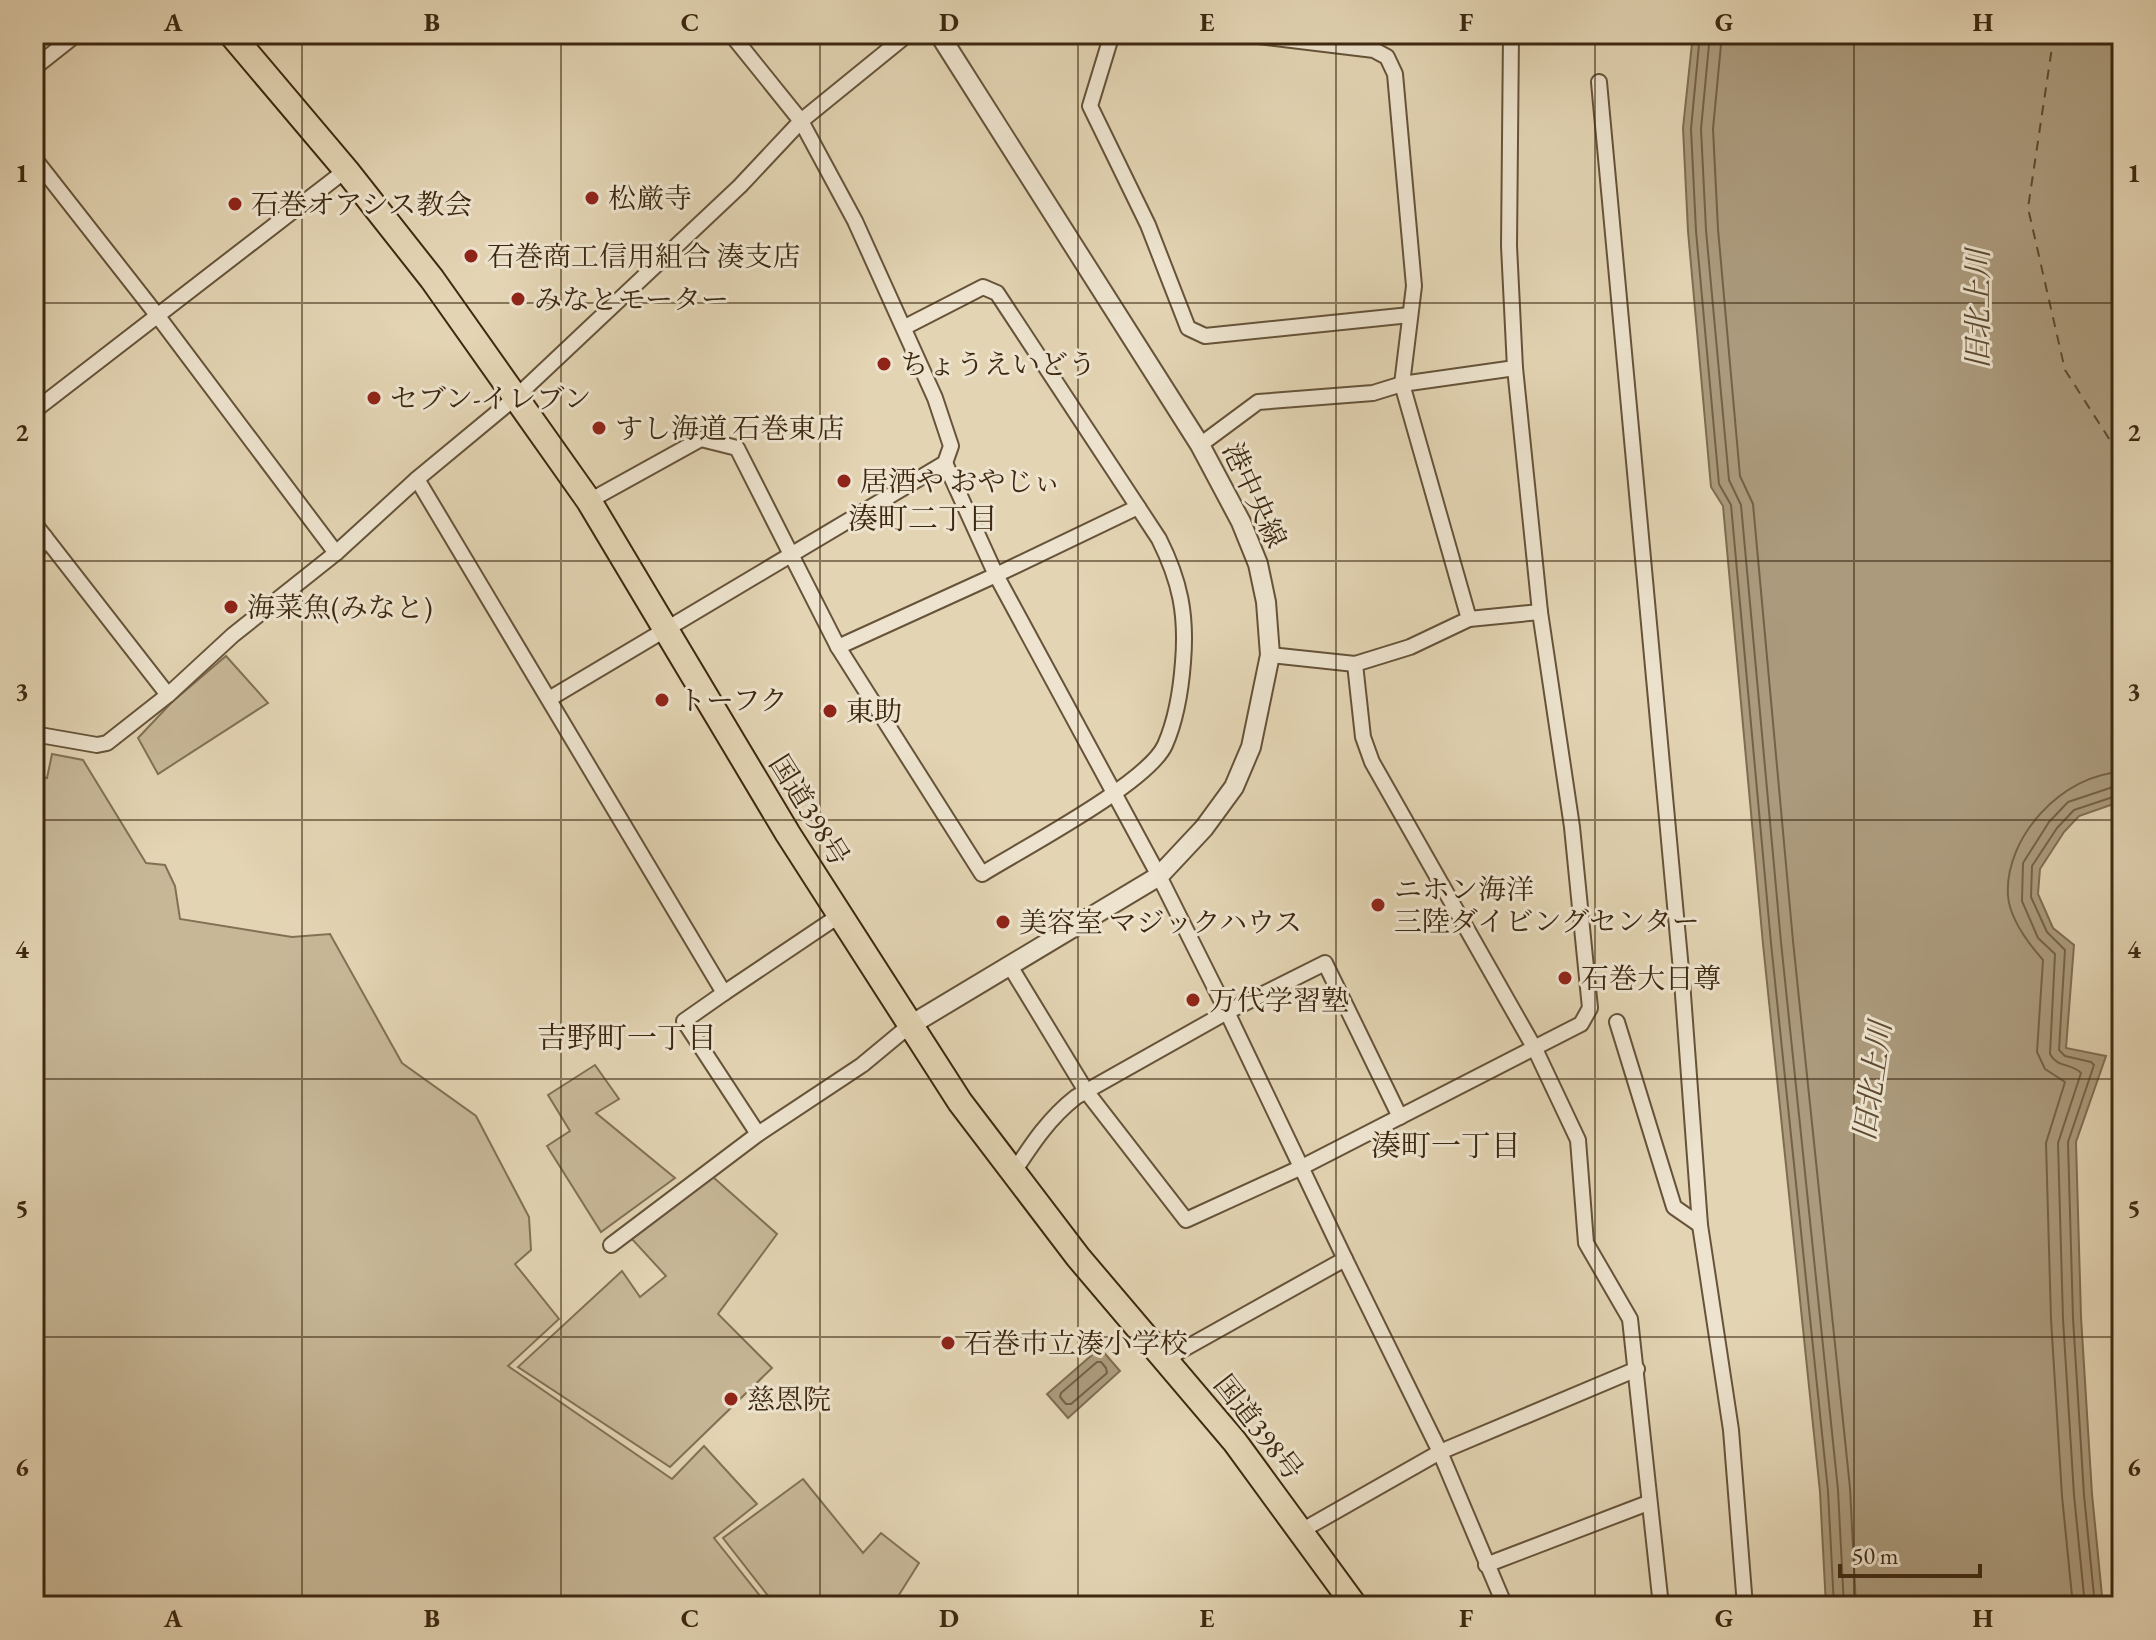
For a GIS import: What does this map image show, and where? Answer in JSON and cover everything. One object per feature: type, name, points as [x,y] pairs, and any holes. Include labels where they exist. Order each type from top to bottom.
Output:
[{"type":"highway","name":"国道398号","points":[[231,34],[346,170],[432,279],[589,501],[840,915],[960,1102],[1078,1257],[1235,1442],[1355,1606]]},
{"type":"street","points":[[34,68],[77,34]]},
{"type":"street","points":[[549,699],[945,463],[951,446],[905,327],[855,221],[801,121],[731,34]]},
{"type":"street","points":[[34,734],[97,745],[107,743],[168,695],[233,635],[336,553],[417,479],[516,397],[740,186],[801,121],[908,34]]},
{"type":"street","name":"港中央線","points":[[909,1026],[1159,876],[1204,828],[1234,787],[1251,747],[1270,655],[1266,602],[1258,564],[1241,522],[1200,445],[939,34]]},
{"type":"street","points":[[1112,34],[1090,106],[1148,225],[1188,328],[1205,336],[1410,315]]},
{"type":"street","points":[[1242,34],[1374,50],[1387,57],[1395,74],[1414,286],[1402,384],[1469,619]]},
{"type":"street","points":[[1010,966],[1086,1091],[1186,1220],[1302,1167],[1535,1049],[1581,1024],[1590,1008],[1572,827],[1540,612],[1515,368],[1509,246],[1511,34]]},
{"type":"street","points":[[1599,82],[1682,981],[1700,1225],[1731,1430],[1745,1606]]},
{"type":"street","points":[[34,158],[336,553]]},
{"type":"street","points":[[34,411],[346,170]]},
{"type":"street","points":[[589,501],[701,439],[737,448],[789,556],[838,647],[982,874],[1139,776],[1164,748],[1181,684],[1184,611],[1175,570],[1159,539],[997,293],[983,287],[905,327]]},
{"type":"street","points":[[1200,445],[1258,402],[1373,393],[1402,384],[1515,368]]},
{"type":"street","points":[[945,463],[996,575],[1159,876],[1227,1012],[1440,1452],[1505,1606]]},
{"type":"street","points":[[417,479],[724,993]]},
{"type":"street","points":[[838,647],[1138,507]]},
{"type":"street","points":[[34,523],[168,695]]},
{"type":"street","points":[[34,557],[45,537]]},
{"type":"street","points":[[1270,655],[1355,664],[1410,647],[1469,619],[1540,612]]},
{"type":"street","points":[[1355,664],[1363,737],[1372,762],[1535,1049],[1578,1140],[1586,1243],[1630,1319],[1661,1606]]},
{"type":"street","points":[[758,1134],[684,1021],[840,915]]},
{"type":"street","points":[[1013,1173],[1035,1138],[1058,1111],[1086,1091],[1227,1012],[1325,963],[1400,1117]]},
{"type":"street","points":[[1617,1022],[1674,1207],[1700,1225]]},
{"type":"street","points":[[611,1245],[758,1134],[862,1065],[909,1026]]},
{"type":"street","points":[[1166,1359],[1345,1259]]},
{"type":"street","points":[[1301,1531],[1440,1452],[1637,1369]]},
{"type":"street","points":[[1486,1565],[1648,1503]]},
{"type":"shaded area","points":[[226,656],[268,703],[158,774],[138,738],[172,702]]},
{"type":"shaded area","points":[[52,754],[83,760],[146,863],[165,865],[175,886],[180,919],[292,937],[330,934],[402,1063],[476,1116],[529,1217],[531,1250],[515,1264],[559,1319],[508,1366],[672,1479],[704,1446],[757,1504],[714,1538],[768,1606],[34,1606],[34,776],[47,778]]},
{"type":"shaded area","points":[[595,1065],[619,1099],[596,1113],[675,1178],[601,1232],[547,1146],[570,1131],[548,1095]]},
{"type":"shaded area","points":[[713,1177],[777,1234],[718,1314],[772,1368],[670,1467],[518,1367],[622,1271],[640,1297],[666,1276],[631,1238]]},
{"type":"shaded area","points":[[803,1479],[863,1553],[881,1533],[919,1563],[892,1606],[776,1606],[723,1538]]},
{"type":"water","name":"旧北上川","points":[[1693,34],[2122,34],[2122,801],[2079,816],[2064,832],[2040,869],[2038,894],[2053,928],[2074,945],[2066,1048],[2106,1056],[2076,1142],[2081,1317],[2092,1494],[2103,1606],[1826,1606],[1820,1492],[1763,944],[1723,506],[1711,487],[1688,231],[1683,128]]},
{"type":"water","points":[[1100,1348],[1120,1371],[1068,1418],[1047,1394]]},
{"type":"ferry route","points":[[2054,34],[2028,208],[2065,370],[2122,459]]},
{"type":"place","name":"松厳寺","points":[[592,198]]},
{"type":"place","name":"石巻オアシス教会","points":[[235,204]]},
{"type":"place","name":"石巻商工信用組合 湊支店","points":[[471,256]]},
{"type":"place","name":"みなとモーター","points":[[518,299]]},
{"type":"place","name":"ちょうえいどう","points":[[884,364]]},
{"type":"place","name":"セブン-イレブン","points":[[374,398]]},
{"type":"place","name":"すし海道 石巻東店","points":[[599,428]]},
{"type":"place","name":"居酒や おやじぃ","points":[[844,481]]},
{"type":"place","name":"海菜魚(みなと)","points":[[231,607]]},
{"type":"place","name":"トーフク","points":[[662,700]]},
{"type":"place","name":"東助","points":[[830,711]]},
{"type":"place","name":"ニホン海洋 三陸ダイビングセンター","points":[[1378,905]]},
{"type":"place","name":"美容室 マジックハウス","points":[[1003,922]]},
{"type":"place","name":"石巻大日尊","points":[[1565,978]]},
{"type":"place","name":"万代学習塾","points":[[1193,1000]]},
{"type":"place","name":"石巻市立湊小学校","points":[[948,1343]]},
{"type":"place","name":"慈恩院","points":[[731,1399]]},
{"type":"district","name":"湊町二丁目","points":[[923,518]]},
{"type":"district","name":"吉野町一丁目","points":[[627,1037]]},
{"type":"district","name":"湊町一丁目","points":[[1446,1145]]}]
